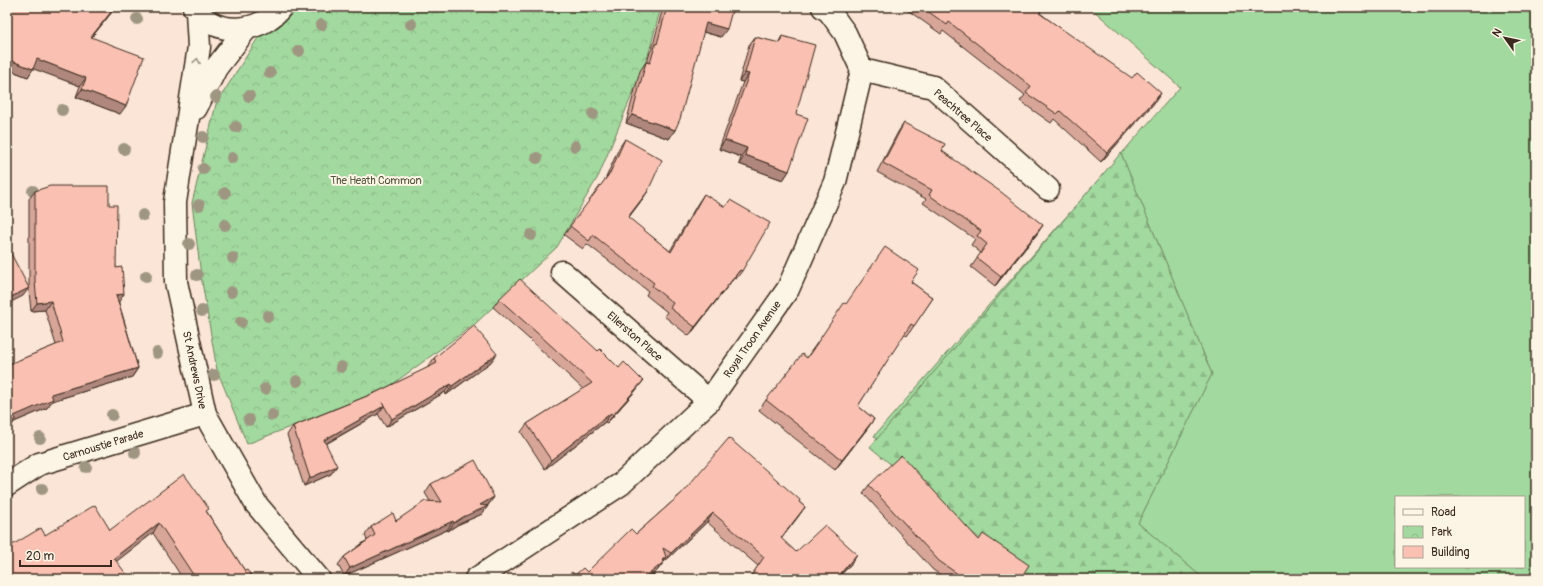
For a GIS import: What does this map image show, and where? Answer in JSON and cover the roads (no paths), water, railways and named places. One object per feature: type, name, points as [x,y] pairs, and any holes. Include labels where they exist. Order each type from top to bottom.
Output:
[{"type":"street","points":[[196,9],[209,22],[227,29],[246,29],[259,25],[275,15],[281,7]]},
{"type":"street","points":[[823,7],[829,11],[845,33],[862,70]]},
{"type":"street","name":"St Andrews Drive","points":[[196,9],[199,47],[175,202],[176,282],[204,414],[256,504],[318,579]]},
{"type":"street","name":"St Andrews Drive","points":[[187,127],[216,68],[246,29]]},
{"type":"street","name":"Peachtree Place","points":[[862,70],[933,87],[1048,189]]},
{"type":"street","name":"Royal Troon Avenue","points":[[476,579],[621,484],[709,401],[788,289],[835,182],[862,70]]},
{"type":"street","name":"Ellerston Place","points":[[562,272],[709,401]]},
{"type":"street","name":"Carnoustie Parade","points":[[7,485],[39,464],[204,414]]},
{"type":"park label","name":"The Heath Common","points":[[376,180]]}]
